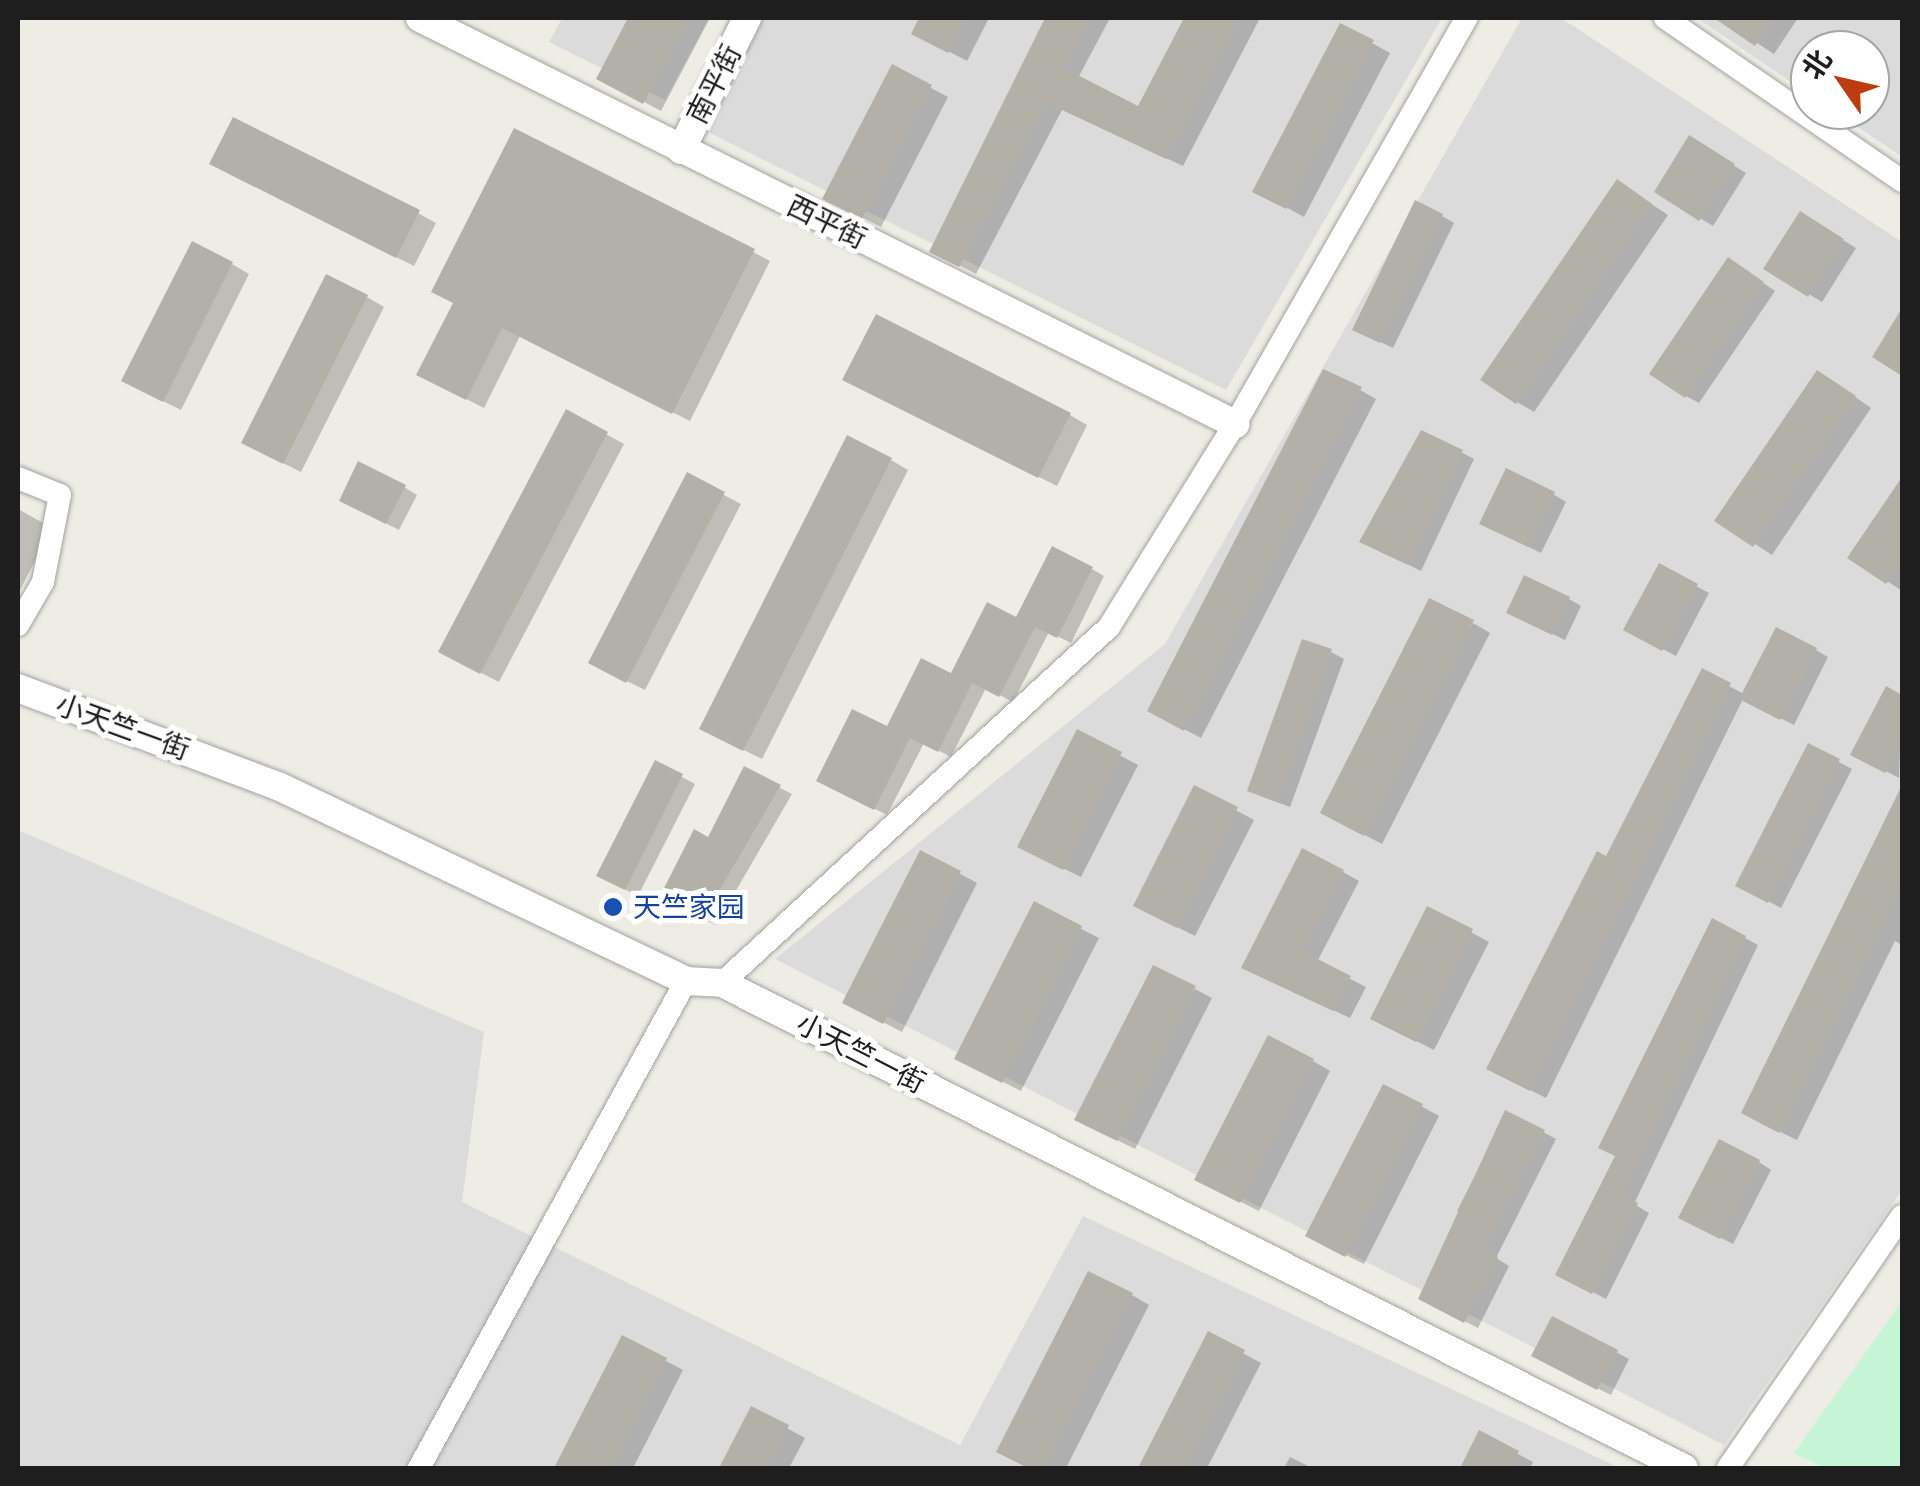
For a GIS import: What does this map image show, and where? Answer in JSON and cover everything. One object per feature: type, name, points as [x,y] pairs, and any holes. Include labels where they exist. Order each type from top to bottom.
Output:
[{"type":"street","name":"西平街","points":[[420,18],[1235,424]]},
{"type":"street","name":"南平街","points":[[680,150],[748,18]]},
{"type":"street","points":[[722,982],[1109,627],[1235,424],[1467,18]]},
{"type":"street","points":[[1665,18],[1902,181]]},
{"type":"street","points":[[18,478],[60,494],[43,582],[18,625]]},
{"type":"street","name":"小天竺一街","points":[[18,688],[278,786],[686,981],[722,982],[1684,1468]]},
{"type":"street","points":[[419,1468],[686,981]]},
{"type":"street","points":[[1728,1468],[1902,1216]]},
{"type":"shaded area","points":[[562,18],[709,18],[665,100],[549,42]]},
{"type":"shaded area","points":[[756,18],[1442,18],[1226,390],[700,128]]},
{"type":"shaded area","points":[[1522,18],[1561,18],[1902,242],[1902,1190],[1724,1445],[775,959],[1165,644]]},
{"type":"shaded area","points":[[1697,18],[1902,18],[1902,157],[1862,130],[1890,130],[1890,30],[1790,30],[1790,81]]},
{"type":"shaded area","points":[[18,830],[484,1032],[462,1202],[960,1445],[1083,1216],[1620,1468],[18,1468]]},
{"type":"green space","points":[[1902,1301],[1902,1468],[1825,1468],[1794,1453]]},
{"type":"building","points":[[628,18],[688,18],[643,104],[596,79]]},
{"type":"building","points":[[919,18],[967,18],[948,53],[911,34]]},
{"type":"building","points":[[1045,18],[1089,18],[1064,68],[1138,106],[1184,18],[1239,18],[1166,159],[1046,102],[959,267],[929,252]]},
{"type":"building","points":[[1714,18],[1774,18],[1755,46]]},
{"type":"building","points":[[1340,23],[1374,40],[1286,209],[1252,192]]},
{"type":"building","points":[[892,64],[932,85],[862,219],[822,199]]},
{"type":"building","points":[[233,117],[420,210],[396,258],[209,164]]},
{"type":"building","points":[[514,128],[755,249],[672,414],[502,328],[466,400],[416,375],[453,303],[431,292]]},
{"type":"building","points":[[1689,135],[1735,164],[1699,221],[1654,192]]},
{"type":"building","points":[[1617,179],[1652,204],[1516,404],[1480,380]]},
{"type":"building","points":[[1415,200],[1443,214],[1380,343],[1352,330]]},
{"type":"building","points":[[1800,211],[1844,239],[1808,297],[1763,269]]},
{"type":"building","points":[[192,241],[233,262],[163,402],[121,381]]},
{"type":"building","points":[[1728,257],[1764,282],[1685,398],[1649,374]]},
{"type":"building","points":[[326,274],[368,295],[283,464],[241,443]]},
{"type":"building","points":[[1902,308],[1902,376],[1872,357]]},
{"type":"building","points":[[876,314],[1071,413],[1038,478],[842,380]]},
{"type":"building","points":[[1323,369],[1362,387],[1184,731],[1147,711]]},
{"type":"building","points":[[1817,370],[1856,396],[1753,547],[1714,521]]},
{"type":"building","points":[[566,409],[608,432],[480,674],[438,652]]},
{"type":"building","points":[[1421,430],[1463,450],[1408,565],[1359,542]]},
{"type":"building","points":[[847,435],[892,458],[743,751],[699,729]]},
{"type":"building","points":[[358,461],[406,485],[386,524],[339,501]]},
{"type":"building","points":[[1506,468],[1555,492],[1528,547],[1479,524]]},
{"type":"building","points":[[687,472],[725,492],[626,683],[588,663]]},
{"type":"building","points":[[1902,477],[1902,560],[1886,584],[1847,558]]},
{"type":"building","points":[[1052,546],[1093,567],[1057,638],[1035,627],[999,697],[972,683],[938,752],[910,738],[874,810],[816,781],[852,709],[887,726],[921,658],[951,673],[987,602],[1016,617]]},
{"type":"building","points":[[1659,563],[1698,584],[1662,651],[1623,630]]},
{"type":"building","points":[[1524,575],[1570,597],[1552,635],[1506,613]]},
{"type":"building","points":[[1429,598],[1474,620],[1364,836],[1320,813]]},
{"type":"building","points":[[1776,627],[1817,648],[1780,720],[1739,699]]},
{"type":"building","points":[[1302,639],[1332,649],[1277,802],[1247,791]]},
{"type":"building","points":[[1702,668],[1731,683],[1530,1091],[1486,1069],[1597,851],[1606,856]]},
{"type":"building","points":[[1886,686],[1902,695],[1902,740],[1885,773],[1850,755]]},
{"type":"building","points":[[1077,729],[1122,752],[1063,870],[1017,847]]},
{"type":"building","points":[[1808,743],[1840,759],[1768,903],[1735,886]]},
{"type":"building","points":[[655,760],[683,774],[625,890],[596,876]]},
{"type":"building","points":[[744,766],[781,785],[702,920],[659,898],[694,829],[708,837]]},
{"type":"building","points":[[1194,785],[1238,807],[1177,928],[1133,906]]},
{"type":"building","points":[[1902,785],[1902,883],[1779,1133],[1741,1113]]},
{"type":"building","points":[[1302,848],[1344,870],[1302,951],[1351,976],[1333,1011],[1241,968]]},
{"type":"building","points":[[920,850],[961,871],[883,1024],[842,1003]]},
{"type":"building","points":[[1034,901],[1082,926],[1002,1083],[954,1059]]},
{"type":"building","points":[[1427,906],[1473,929],[1416,1042],[1370,1019]]},
{"type":"building","points":[[1712,918],[1746,936],[1622,1195],[1638,1203],[1592,1294],[1555,1275],[1615,1156],[1598,1148]]},
{"type":"building","points":[[1153,965],[1196,986],[1117,1141],[1074,1120]]},
{"type":"building","points":[[1268,1035],[1314,1059],[1240,1203],[1194,1180]]},
{"type":"building","points":[[1383,1084],[1423,1104],[1345,1257],[1305,1236]]},
{"type":"building","points":[[1505,1110],[1545,1130],[1484,1250],[1498,1257],[1464,1323],[1418,1299]]},
{"type":"building","points":[[1719,1139],[1760,1160],[1720,1239],[1678,1218]]},
{"type":"building","points":[[1088,1271],[1133,1293],[1043,1468],[1028,1468],[996,1452]]},
{"type":"building","points":[[1552,1316],[1618,1350],[1597,1390],[1531,1356]]},
{"type":"building","points":[[1208,1331],[1245,1350],[1185,1468],[1138,1468]]},
{"type":"building","points":[[622,1335],[667,1358],[610,1468],[554,1468]]},
{"type":"building","points":[[751,1406],[789,1425],[767,1468],[719,1468]]},
{"type":"building","points":[[1479,1430],[1519,1451],[1510,1468],[1460,1468]]},
{"type":"place","name":"天竺家园","points":[[613,907]]}]
